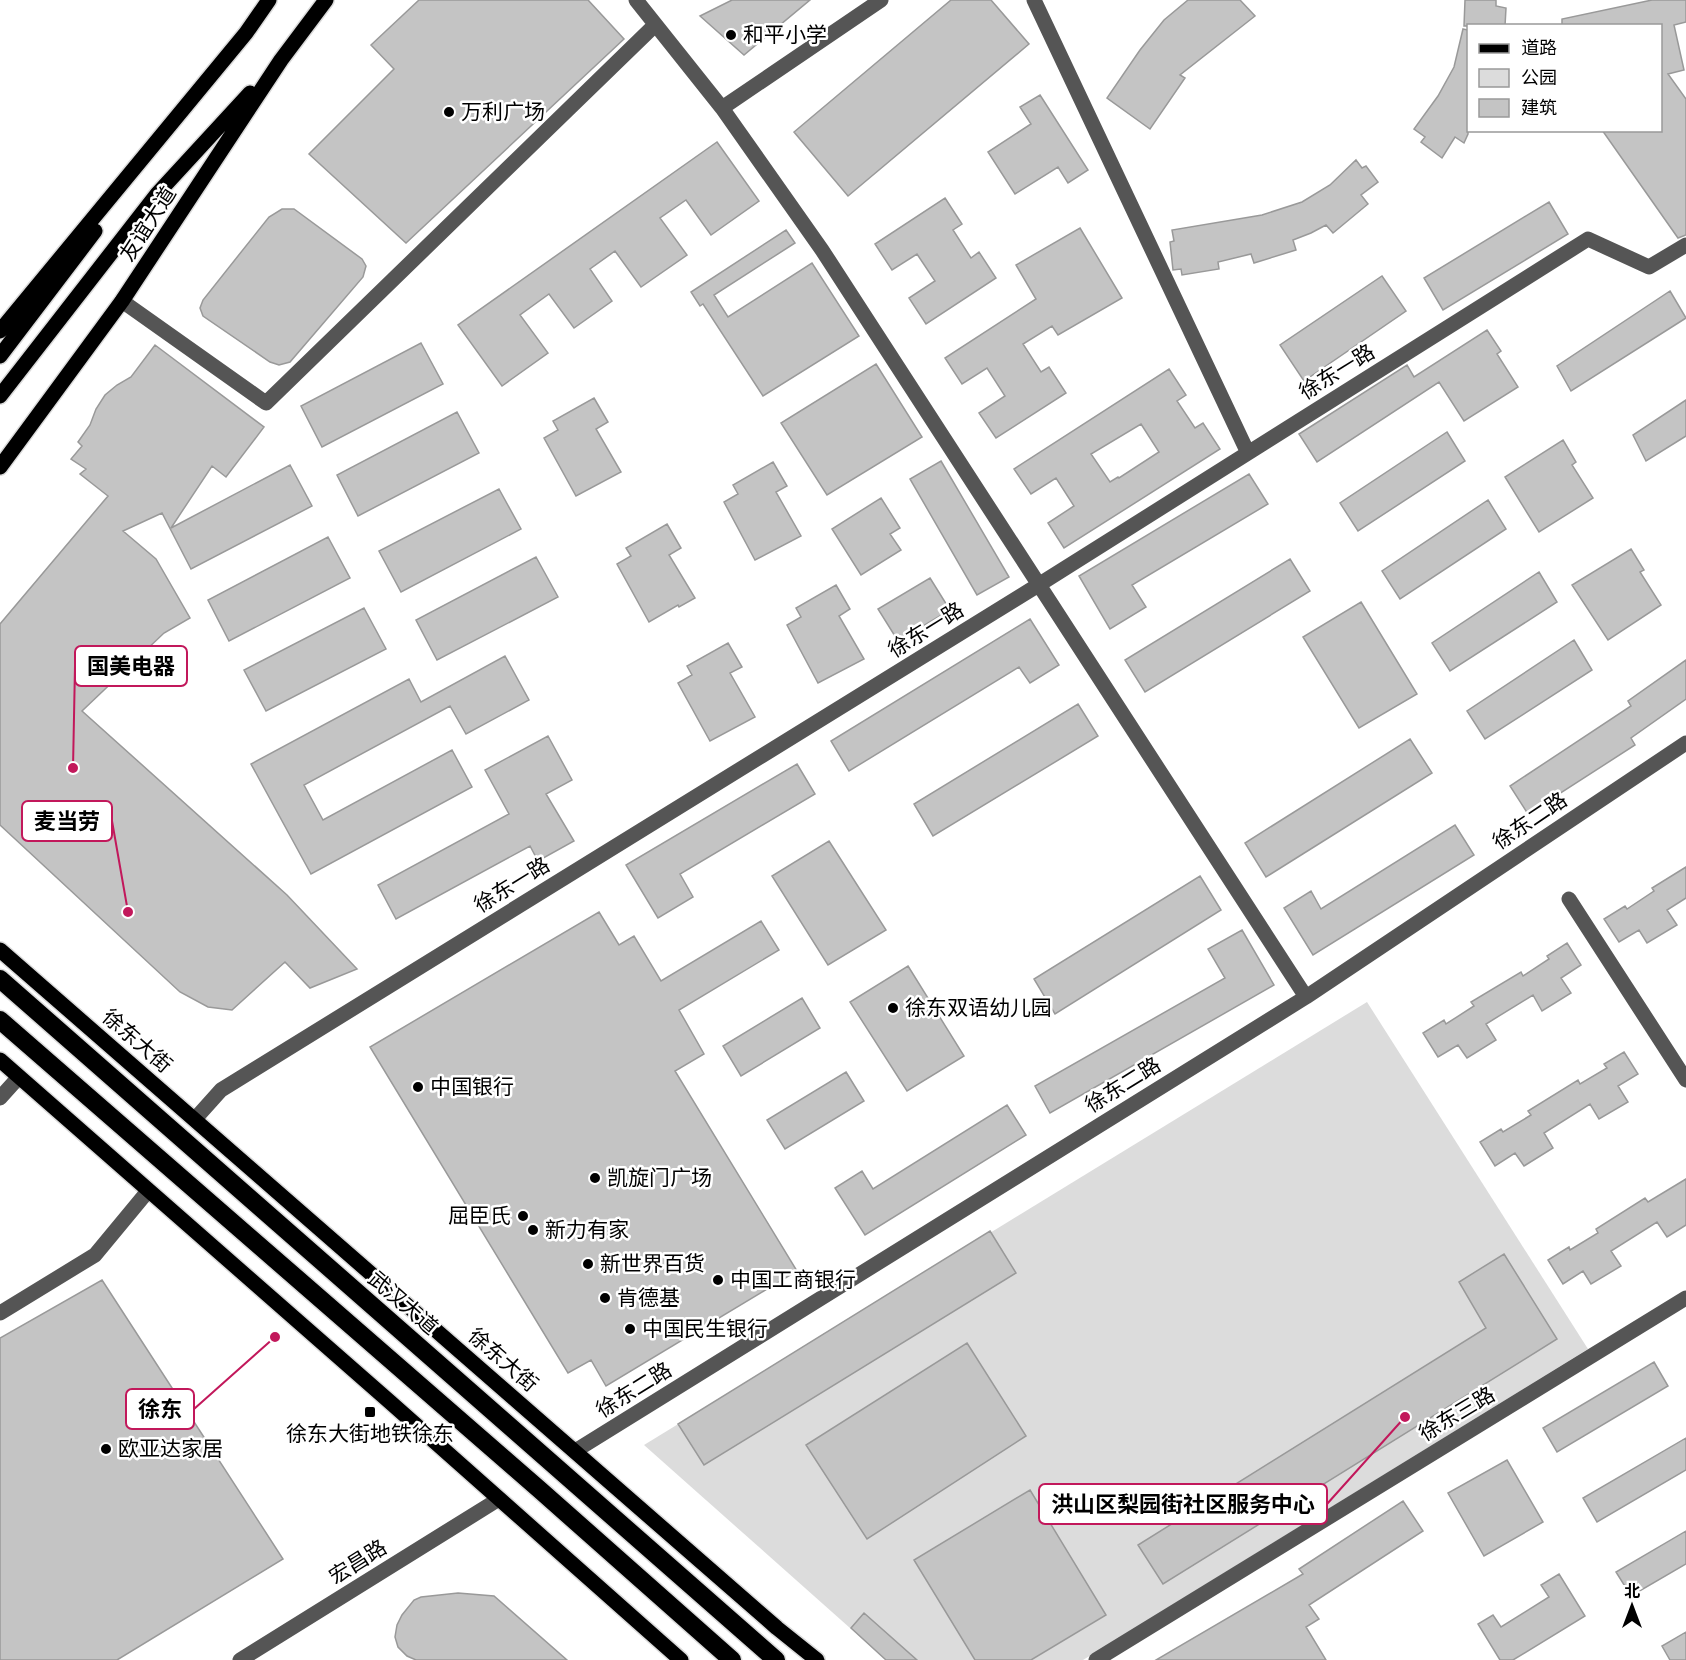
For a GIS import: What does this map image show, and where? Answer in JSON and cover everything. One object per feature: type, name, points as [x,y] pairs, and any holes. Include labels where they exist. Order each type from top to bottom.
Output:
[{"type":"highway","name":"武汉大道","points":[[0,979],[776,1660]]},
{"type":"highway","points":[[0,1020],[732,1660]]},
{"type":"main road","name":"友谊大道","points":[[0,330],[246,33],[268,0]]},
{"type":"main road","name":"友谊大道","points":[[0,467],[122,301],[281,60],[326,0]]},
{"type":"main road","points":[[0,356],[246,33]]},
{"type":"main road","points":[[0,396],[157,194],[281,60]]},
{"type":"main road","name":"徐东大街","points":[[0,950],[777,1628],[817,1660]]},
{"type":"main road","points":[[0,1060],[681,1660]]},
{"type":"street","points":[[636,0],[722,108],[822,250],[1306,997]]},
{"type":"street","points":[[722,108],[881,0]]},
{"type":"street","points":[[1034,0],[1248,453]]},
{"type":"street","points":[[122,301],[266,403],[655,25]]},
{"type":"street","name":"徐东一路","points":[[195,1119],[221,1090],[1040,584],[1588,239],[1649,267],[1686,245]]},
{"type":"street","name":"徐东二路","points":[[575,1451],[1306,997],[1686,743]]},
{"type":"street","points":[[1569,899],[1686,1080]]},
{"type":"street","points":[[0,1098],[18,1078]]},
{"type":"street","points":[[0,1313],[95,1255],[148,1191]]},
{"type":"street","name":"徐东三路","points":[[1096,1660],[1686,1298]]},
{"type":"street","name":"宏昌路","points":[[240,1660],[499,1499]]},
{"type":"green space","points":[[1367,1002],[1588,1349],[1083,1660],[886,1660],[644,1445]]},
{"type":"building","name":"万利广场","points":[[419,0],[588,0],[624,39],[406,243],[309,154],[394,69],[371,45]]},
{"type":"building","name":"和平小学","points":[[732,0],[810,0],[744,55],[700,16]]},
{"type":"building","points":[[951,0],[991,0],[1029,44],[848,196],[794,132]]},
{"type":"building","points":[[1188,0],[1240,0],[1255,16],[1180,75],[1185,78],[1150,129],[1107,98],[1164,20]]},
{"type":"building","points":[[1465,0],[1496,0],[1496,6],[1506,8],[1505,24],[1467,24],[1464,26]]},
{"type":"building","points":[[1652,0],[1686,0],[1686,22],[1674,25],[1684,70],[1668,74],[1686,99],[1686,235],[1678,238],[1603,132],[1662,132],[1662,24],[1562,24],[1562,19]]},
{"type":"building","points":[[1463,29],[1467,30],[1468,134],[1464,143],[1455,137],[1442,158],[1421,142],[1425,137],[1414,129],[1438,96],[1454,67]]},
{"type":"building","points":[[1040,95],[1088,170],[1068,183],[1058,167],[1015,194],[988,152],[1031,124],[1020,107]]},
{"type":"building","points":[[717,142],[759,201],[711,235],[686,200],[660,218],[687,255],[641,287],[615,251],[590,269],[612,301],[574,328],[549,294],[520,315],[548,353],[502,386],[458,325]]},
{"type":"building","points":[[1356,160],[1362,168],[1366,166],[1378,182],[1361,195],[1368,204],[1333,233],[1326,225],[1293,240],[1296,250],[1254,263],[1251,254],[1218,262],[1219,269],[1182,275],[1181,269],[1173,270],[1170,242],[1174,241],[1172,230],[1262,215],[1302,202],[1330,185]]},
{"type":"building","points":[[945,198],[962,224],[953,230],[971,258],[979,252],[996,278],[926,324],[909,298],[935,281],[917,254],[892,270],[875,244]]},
{"type":"building","points":[[1549,202],[1568,234],[1443,310],[1424,278]]},
{"type":"building","points":[[282,209],[294,209],[362,259],[366,266],[363,277],[290,362],[279,365],[270,362],[203,316],[200,308],[203,300],[269,217]]},
{"type":"building","points":[[1080,228],[1122,298],[1058,335],[1052,326],[1023,344],[1041,372],[1049,367],[1066,393],[996,438],[979,413],[1005,396],[987,368],[962,384],[945,358],[1036,299],[1016,265]]},
{"type":"building","points":[[786,230],[795,243],[714,295],[728,317],[812,263],[859,336],[763,396],[703,304],[700,306],[691,292]]},
{"type":"building","points":[[1382,276],[1406,311],[1304,381],[1280,345]]},
{"type":"building","points":[[1670,291],[1686,318],[1571,391],[1557,366]]},
{"type":"building","points":[[1487,330],[1501,351],[1497,354],[1518,387],[1464,421],[1439,382],[1317,462],[1299,434],[1407,365],[1414,377]]},
{"type":"building","points":[[421,343],[443,384],[322,447],[301,406]]},
{"type":"building","points":[[155,345],[264,427],[226,477],[212,466],[171,528],[290,465],[312,506],[191,569],[162,513],[123,531],[156,559],[190,618],[164,633],[82,711],[287,895],[357,969],[310,988],[285,962],[232,1010],[208,1007],[180,992],[0,825],[0,624],[108,496],[80,474],[86,469],[71,459],[82,446],[78,442],[90,425],[105,395],[131,377]]},
{"type":"building","points":[[876,364],[922,437],[827,495],[781,423]]},
{"type":"building","points":[[1169,369],[1186,395],[1177,401],[1195,428],[1203,423],[1220,449],[1064,548],[1048,523],[1074,506],[1056,478],[1031,494],[1014,469]],"holes":[[[1141,424],[1159,452],[1110,482],[1091,454]]]},
{"type":"building","points":[[594,398],[608,422],[596,429],[621,472],[576,496],[544,438],[558,430],[553,421]]},
{"type":"building","points":[[1686,400],[1686,436],[1646,461],[1633,435]]},
{"type":"building","points":[[457,412],[479,453],[358,516],[337,475]]},
{"type":"building","points":[[1447,432],[1465,461],[1358,531],[1340,503]]},
{"type":"building","points":[[1563,440],[1576,462],[1572,465],[1593,498],[1539,532],[1505,477]]},
{"type":"building","points":[[941,461],[1009,577],[977,595],[910,479]]},
{"type":"building","points":[[773,462],[787,486],[776,492],[801,536],[755,560],[724,502],[738,494],[733,485]]},
{"type":"building","points":[[1249,474],[1268,504],[1132,585],[1146,607],[1110,629],[1079,576]]},
{"type":"building","points":[[499,489],[521,529],[401,592],[379,551]]},
{"type":"building","points":[[881,498],[900,528],[890,534],[901,550],[861,575],[832,529]]},
{"type":"building","points":[[1488,500],[1506,529],[1400,599],[1382,571]]},
{"type":"building","points":[[667,524],[681,548],[669,555],[695,598],[649,622],[617,564],[631,556],[626,548]]},
{"type":"building","points":[[328,537],[350,578],[229,641],[208,600]]},
{"type":"building","points":[[1631,549],[1644,570],[1640,572],[1661,605],[1608,640],[1572,585]]},
{"type":"building","points":[[536,557],[558,597],[437,660],[416,620]]},
{"type":"building","points":[[1290,559],[1310,591],[1145,692],[1125,660]]},
{"type":"building","points":[[1539,572],[1557,602],[1450,671],[1432,643]]},
{"type":"building","points":[[930,578],[950,610],[898,641],[878,609]]},
{"type":"building","points":[[836,585],[850,609],[839,616],[864,659],[818,683],[787,625],[801,617],[796,608]]},
{"type":"building","points":[[1361,602],[1417,694],[1359,728],[1303,637]]},
{"type":"building","points":[[364,608],[386,649],[266,711],[244,670]]},
{"type":"building","points":[[1030,619],[1059,665],[1030,683],[1019,667],[849,771],[831,741]]},
{"type":"building","points":[[1574,640],[1592,670],[1485,739],[1467,711]]},
{"type":"building","points":[[728,643],[742,667],[730,673],[755,717],[710,741],[678,683],[692,675],[687,666]]},
{"type":"building","points":[[505,656],[529,700],[466,734],[450,706],[304,785],[323,820],[452,750],[472,787],[311,874],[251,764],[409,679],[421,702]]},
{"type":"building","points":[[1686,660],[1686,699],[1631,738],[1635,745],[1528,814],[1510,786],[1631,706],[1628,701]]},
{"type":"building","points":[[1078,704],[1098,736],[933,836],[914,804]]},
{"type":"building","points":[[548,736],[572,780],[546,794],[574,841],[538,861],[530,846],[396,919],[378,885],[509,814],[485,770]]},
{"type":"building","points":[[1410,739],[1432,773],[1266,877],[1245,843]]},
{"type":"building","points":[[797,764],[815,794],[680,874],[693,897],[658,918],[626,865]]},
{"type":"building","points":[[1455,825],[1474,855],[1313,955],[1284,908],[1311,891],[1321,909]]},
{"type":"building","points":[[829,841],[886,930],[828,965],[772,876]]},
{"type":"building","points":[[1686,867],[1686,898],[1667,910],[1677,925],[1647,943],[1639,930],[1619,942],[1604,919],[1625,906],[1627,909],[1654,891],[1652,888]]},
{"type":"building","points":[[1200,876],[1221,910],[1055,1014],[1034,979]]},
{"type":"building","name":"凯旋门广场","points":[[599,912],[619,945],[634,936],[661,981],[761,921],[779,950],[679,1010],[704,1054],[675,1071],[797,1271],[606,1386],[591,1360],[568,1373],[370,1047]]},
{"type":"building","points":[[1242,930],[1274,985],[1050,1113],[1035,1086],[1225,978],[1208,949]]},
{"type":"building","points":[[1567,943],[1581,965],[1561,978],[1571,993],[1542,1011],[1533,995],[1486,1024],[1496,1040],[1467,1058],[1458,1045],[1438,1057],[1423,1033],[1444,1020],[1446,1024],[1474,1006],[1471,1002],[1521,972],[1523,976],[1549,959],[1547,956]]},
{"type":"building","points":[[908,966],[964,1056],[907,1091],[850,1002]]},
{"type":"building","points":[[802,998],[820,1028],[741,1076],[723,1046]]},
{"type":"building","points":[[1624,1052],[1638,1074],[1618,1086],[1628,1102],[1599,1119],[1590,1104],[1544,1133],[1553,1148],[1524,1166],[1515,1153],[1495,1166],[1480,1142],[1501,1129],[1503,1132],[1531,1115],[1528,1111],[1578,1080],[1580,1084],[1607,1068],[1604,1064]]},
{"type":"building","points":[[846,1072],[864,1101],[785,1149],[767,1120]]},
{"type":"building","points":[[1007,1105],[1026,1135],[865,1235],[835,1188],[862,1171],[873,1189]]},
{"type":"building","points":[[1686,1179],[1686,1225],[1667,1237],[1657,1222],[1611,1251],[1621,1266],[1591,1284],[1583,1271],[1563,1284],[1548,1260],[1598,1233],[1596,1229],[1645,1198],[1648,1202]]},
{"type":"building","points":[[990,1231],[1016,1273],[704,1465],[678,1424]]},
{"type":"building","points":[[1504,1254],[1557,1339],[1163,1584],[1138,1545],[1486,1328],[1459,1282]]},
{"type":"building","name":"欧亚达家居","points":[[102,1280],[283,1559],[117,1660],[0,1660],[0,1338]]},
{"type":"building","points":[[967,1343],[1026,1436],[867,1539],[806,1445]]},
{"type":"building","points":[[1654,1362],[1668,1386],[1557,1452],[1543,1428]]},
{"type":"building","points":[[1686,1438],[1686,1470],[1597,1522],[1583,1498]]},
{"type":"building","points":[[1507,1460],[1543,1522],[1484,1556],[1448,1493]]},
{"type":"building","points":[[1030,1490],[1106,1615],[1031,1660],[975,1660],[914,1560]]},
{"type":"building","points":[[1403,1501],[1423,1531],[1309,1605],[1319,1619],[1306,1627],[1326,1660],[1156,1660],[1303,1574],[1299,1569]]},
{"type":"building","points":[[1686,1531],[1686,1564],[1631,1596],[1616,1572]]},
{"type":"building","points":[[1559,1574],[1585,1616],[1513,1660],[1500,1660],[1478,1624],[1493,1615],[1501,1627],[1549,1597],[1541,1585]]},
{"type":"building","points":[[458,1593],[494,1596],[567,1660],[416,1660],[407,1656],[398,1647],[395,1637],[402,1615],[414,1600],[421,1597]]},
{"type":"building","points":[[864,1613],[917,1660],[886,1660],[851,1628]]},
{"type":"building","points":[[1686,1632],[1686,1660],[1670,1660],[1662,1646]]},
{"type":"place","name":"和平小学","points":[[731,35]]},
{"type":"place","name":"万利广场","points":[[449,112]]},
{"type":"place","name":"国美电器","points":[[73,768]]},
{"type":"place","name":"麦当劳","points":[[128,912]]},
{"type":"place","name":"徐东双语幼儿园","points":[[893,1008]]},
{"type":"place","name":"中国银行","points":[[418,1087]]},
{"type":"place","name":"凯旋门广场","points":[[595,1178]]},
{"type":"place","name":"屈臣氏","points":[[523,1216]]},
{"type":"place","name":"新力有家","points":[[533,1230]]},
{"type":"place","name":"新世界百货","points":[[588,1264]]},
{"type":"place","name":"中国工商银行","points":[[718,1280]]},
{"type":"place","name":"肯德基","points":[[605,1298]]},
{"type":"place","name":"中国民生银行","points":[[630,1329]]},
{"type":"place","name":"徐东","points":[[275,1337]]},
{"type":"place","name":"徐东大街地铁徐东","points":[[370,1412]]},
{"type":"place","name":"洪山区梨园街社区服务中心","points":[[1405,1417]]},
{"type":"place","name":"欧亚达家居","points":[[106,1449]]}]
